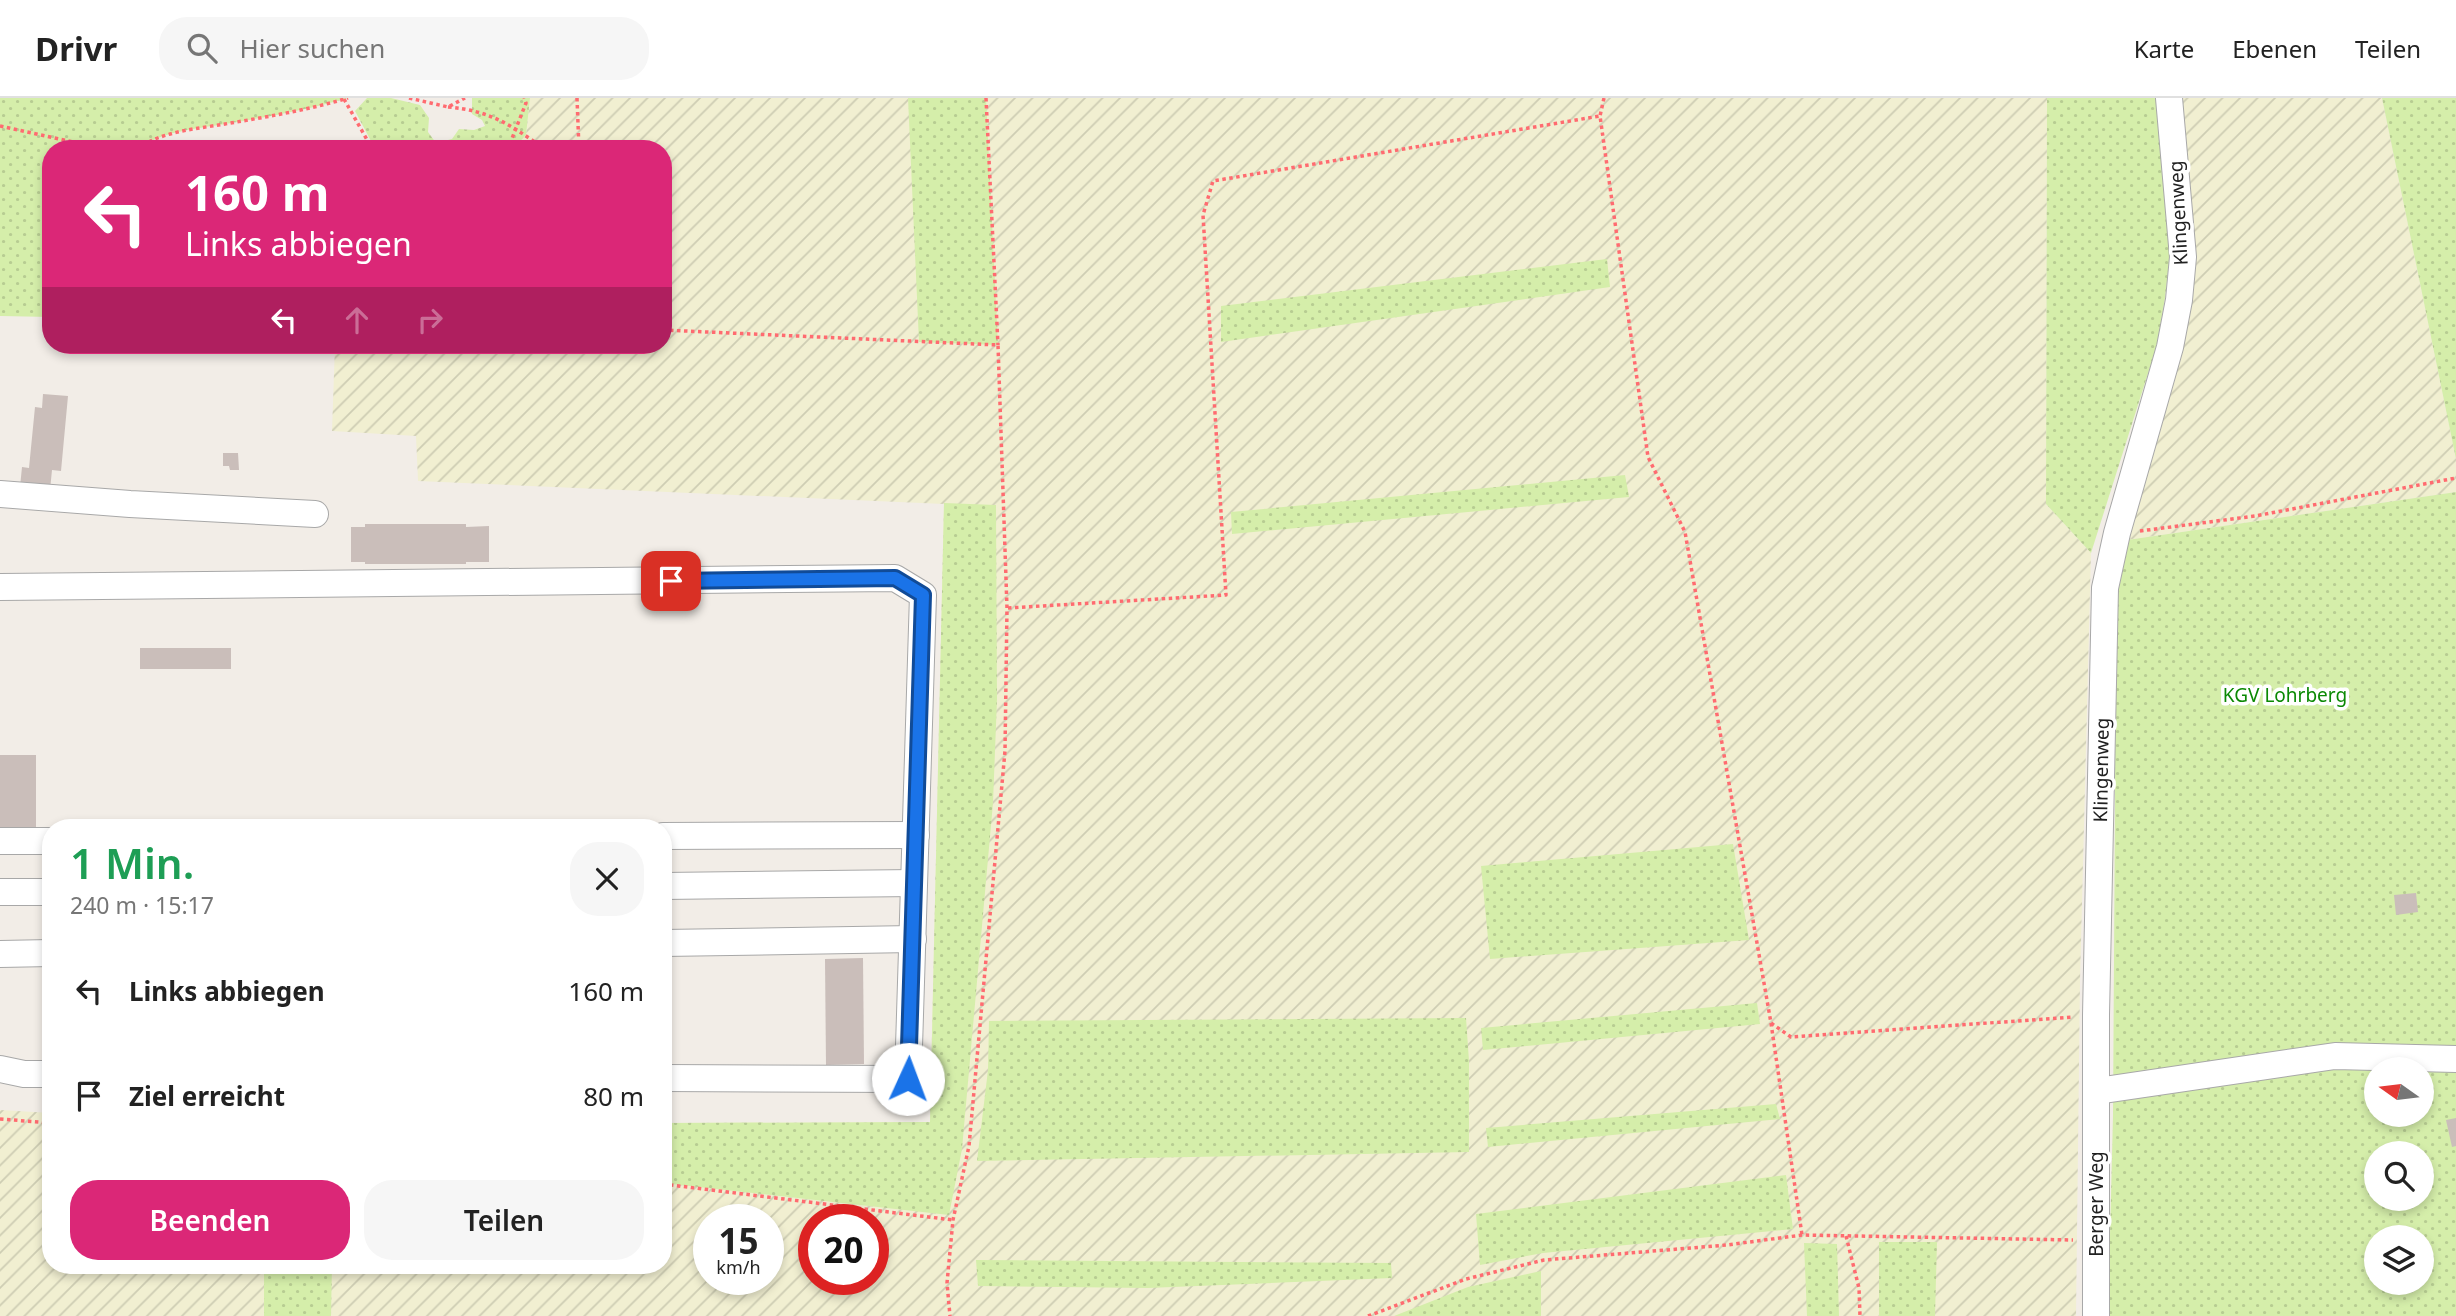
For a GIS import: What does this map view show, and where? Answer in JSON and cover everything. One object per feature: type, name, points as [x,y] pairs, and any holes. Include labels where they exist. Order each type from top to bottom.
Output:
[{"type":"street","name":"Klingenweg","points":[[2097,1091],[2096,1015],[2105,588],[2117,533],[2170,347],[2179,300],[2183,257],[2169,98]]},
{"type":"street","points":[[0,494],[130,505],[315,514]]},
{"type":"street","points":[[0,587],[895,578],[923,595],[908,1079],[672,1078]]},
{"type":"street","points":[[672,836],[916,835]]},
{"type":"street","points":[[0,841],[42,841]]},
{"type":"street","points":[[672,886],[914,883]]},
{"type":"street","points":[[0,892],[42,892]]},
{"type":"street","points":[[672,943],[913,939]]},
{"type":"street","points":[[0,954],[42,953]]},
{"type":"street","points":[[2097,1091],[2335,1056],[2456,1059]]},
{"type":"street","points":[[0,1069],[24,1074],[42,1074]]},
{"type":"street","name":"Berger Weg","points":[[2096,1316],[2097,1091]]},
{"type":"path","points":[[409,98],[490,115],[532,140]]},
{"type":"path","points":[[448,107],[465,98]]},
{"type":"path","points":[[511,140],[526,103],[524,98]]},
{"type":"path","points":[[577,98],[579,140]]},
{"type":"path","points":[[950,1316],[947,1283],[953,1220],[969,1146],[1005,751],[1007,608],[986,98]]},
{"type":"path","points":[[1604,98],[1600,116],[1648,457],[1685,532],[1771,1023],[1802,1235]]},
{"type":"path","points":[[152,140],[174,133],[346,99],[367,140]]},
{"type":"path","points":[[1007,608],[1226,595],[1203,215],[1213,181],[1600,116]]},
{"type":"path","points":[[0,126],[64,140]]},
{"type":"path","points":[[672,330],[998,345]]},
{"type":"path","points":[[2117,533],[2255,516],[2456,478]]},
{"type":"path","points":[[1771,1023],[1791,1037],[2096,1015]]},
{"type":"path","points":[[0,1119],[42,1122]]},
{"type":"path","points":[[672,1185],[953,1220]]},
{"type":"path","points":[[1368,1316],[1466,1279],[1544,1260],[1727,1245],[1802,1235],[2096,1241]]},
{"type":"path","points":[[1846,1236],[1858,1287],[1860,1316]]},
{"type":"shaded area","points":[[530,98],[2047,98],[2046,504],[2091,553],[2080,981],[2076,1316],[0,1316],[0,1110],[42,1112],[42,1274],[672,1274],[672,1123],[930,1122],[944,504],[418,481],[416,436],[332,431],[335,354],[672,354],[672,140],[521,140],[526,135]]},
{"type":"shaded area","points":[[2178,98],[2382,98],[2456,459],[2456,492],[2127,540],[2182,350]]},
{"type":"green space","points":[[0,98],[348,98],[287,113],[180,132],[153,140],[42,140],[42,317],[0,316]]},
{"type":"green space","points":[[367,98],[391,98],[420,105],[429,118],[428,132],[434,140],[370,140],[355,111]]},
{"type":"green space","points":[[472,98],[530,98],[526,135],[521,140],[448,140],[452,139],[459,129],[474,130],[485,126],[482,120],[472,114]]},
{"type":"green space","points":[[908,98],[986,98],[998,345],[919,342]]},
{"type":"green space","points":[[2047,98],[2156,98],[2167,200],[2170,254],[2157,345],[2091,553],[2046,504]]},
{"type":"green space","points":[[2382,98],[2456,98],[2456,459]]},
{"type":"green space","points":[[1607,259],[1610,287],[1221,342],[1221,306]]},
{"type":"green space","points":[[1625,475],[1629,497],[1232,534],[1231,512]]},
{"type":"green space","name":"KGV Lohrberg","points":[[2456,492],[2456,1316],[2108,1316],[2113,1115],[2113,591],[2127,540]]},
{"type":"green space","points":[[944,503],[996,505],[997,699],[993,803],[962,1149],[949,1215],[889,1208],[889,1204],[851,1204],[672,1184],[672,1123],[930,1122]]},
{"type":"green space","points":[[1733,844],[1749,940],[1490,959],[1481,866]]},
{"type":"green space","points":[[1757,1003],[1760,1024],[1483,1050],[1481,1028]]},
{"type":"green space","points":[[1466,1018],[1469,1152],[977,1161],[988,1070],[989,1021]]},
{"type":"green space","points":[[1776,1104],[1780,1119],[1488,1147],[1486,1128]]},
{"type":"green space","points":[[1786,1175],[1793,1229],[1543,1253],[1480,1265],[1476,1214]]},
{"type":"green space","points":[[1879,1242],[1937,1242],[1935,1316],[1879,1316]]},
{"type":"green space","points":[[1804,1243],[1837,1244],[1839,1316],[1807,1316]]},
{"type":"green space","points":[[976,1260],[1391,1263],[1392,1278],[1148,1288],[978,1286]]},
{"type":"green space","points":[[1541,1271],[1541,1316],[1394,1316],[1468,1287]]},
{"type":"green space","points":[[264,1274],[332,1274],[331,1316],[264,1316]]},
{"type":"building","points":[[43,394],[68,396],[61,471],[52,470],[50,490],[20,487],[22,467],[29,468],[35,407],[42,408]]},
{"type":"building","points":[[223,453],[238,453],[239,470],[230,470],[229,466],[223,466]]},
{"type":"building","points":[[365,524],[489,526],[489,562],[351,562],[351,527],[365,527]]},
{"type":"building","points":[[140,648],[231,648],[231,669],[140,669]]},
{"type":"building","points":[[0,755],[36,755],[36,837],[0,837]]},
{"type":"building","points":[[2416,893],[2418,912],[2396,915],[2394,895]]},
{"type":"building","points":[[863,958],[864,1064],[826,1065],[825,959]]},
{"type":"building","points":[[2456,1118],[2456,1146],[2452,1147],[2446,1120]]},
{"type":"route","points":[[671,581],[895,578],[923,595],[908,1079]]}]
